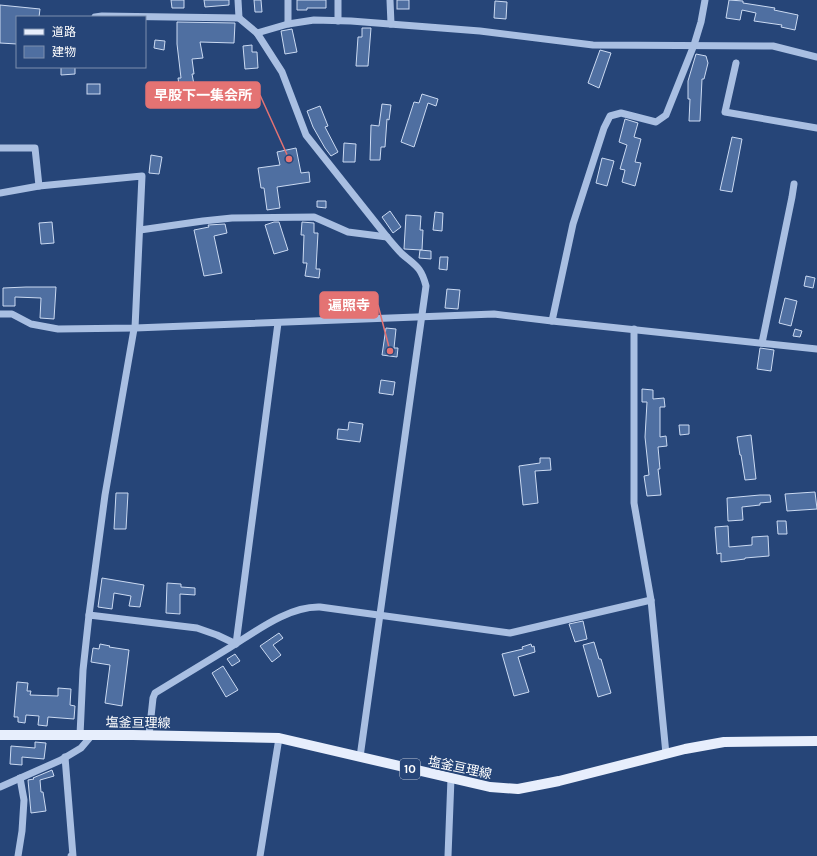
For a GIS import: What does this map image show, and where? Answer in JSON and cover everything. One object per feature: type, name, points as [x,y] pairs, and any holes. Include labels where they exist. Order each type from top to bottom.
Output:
[{"type":"main road","name":"塩釜亘理線","points":[[0,734],[278,738],[490,787],[518,789],[559,781],[666,754],[724,742],[817,741]]},
{"type":"street","points":[[238,0],[239,18]]},
{"type":"street","points":[[288,0],[288,24]]},
{"type":"street","points":[[338,0],[338,21]]},
{"type":"street","points":[[390,0],[391,24]]},
{"type":"street","points":[[552,321],[573,224],[604,128],[610,116],[621,113],[656,122],[666,114],[694,45],[701,22],[705,0]]},
{"type":"street","points":[[146,17],[239,18],[257,34],[282,72],[306,135],[387,237],[401,253],[417,266],[423,275],[426,286],[422,317],[360,757]]},
{"type":"street","points":[[257,34],[288,24],[314,20],[480,31],[593,45],[773,46],[817,57]]},
{"type":"street","points":[[736,63],[725,112],[817,128]]},
{"type":"street","points":[[0,148],[35,148],[39,186]]},
{"type":"street","points":[[0,193],[39,186],[142,176],[135,328],[105,495],[82,670],[80,735]]},
{"type":"street","points":[[762,343],[794,184]]},
{"type":"street","points":[[140,230],[218,220],[314,217],[348,232],[387,237]]},
{"type":"street","points":[[0,314],[12,314],[31,324],[58,329],[135,328],[494,314],[817,349]]},
{"type":"street","points":[[236,644],[278,323]]},
{"type":"street","points":[[634,329],[634,503],[651,600],[666,754]]},
{"type":"street","points":[[149,735],[152,698],[155,693],[267,624],[288,614],[311,607],[510,633],[651,600]]},
{"type":"street","points":[[89,615],[197,628],[236,644]]},
{"type":"street","points":[[0,787],[81,748],[92,735]]},
{"type":"street","points":[[260,856],[278,738]]},
{"type":"street","points":[[65,757],[73,856],[71,856]]},
{"type":"street","points":[[18,856],[22,830],[24,800],[20,778]]},
{"type":"street","points":[[448,856],[451,778]]},
{"type":"building","points":[[171,0],[184,0],[184,8],[172,8]]},
{"type":"building","points":[[204,0],[229,0],[229,5],[205,7]]},
{"type":"building","points":[[254,0],[261,0],[262,12],[255,12]]},
{"type":"building","points":[[297,0],[326,0],[326,8],[307,8],[307,10],[297,10]]},
{"type":"building","points":[[397,0],[409,0],[409,9],[397,9]]},
{"type":"building","points":[[729,0],[743,1],[743,3],[775,8],[774,10],[798,15],[795,30],[781,27],[782,25],[754,21],[756,13],[742,10],[740,20],[726,18]]},
{"type":"building","points":[[495,1],[507,2],[506,19],[494,18]]},
{"type":"building","points":[[0,5],[40,9],[39,16],[16,16],[16,44],[0,43]]},
{"type":"building","points":[[177,22],[235,23],[234,43],[200,42],[203,58],[192,59],[194,74],[192,74],[197,100],[185,102],[184,98],[181,99],[178,78],[181,78],[177,44]]},
{"type":"building","points":[[362,28],[371,28],[368,66],[356,66],[358,37],[362,37]]},
{"type":"building","points":[[292,29],[297,52],[285,54],[281,31]]},
{"type":"building","points":[[155,40],[165,41],[164,50],[154,48]]},
{"type":"building","points":[[252,45],[252,52],[257,52],[258,68],[245,69],[243,46]]},
{"type":"building","points":[[600,50],[611,53],[599,88],[588,83]]},
{"type":"building","points":[[696,54],[706,56],[708,63],[704,79],[702,79],[700,121],[689,121],[690,99],[688,99],[688,81]]},
{"type":"building","points":[[61,68],[75,68],[75,74],[61,75]]},
{"type":"building","points":[[87,84],[100,84],[100,94],[87,94]]},
{"type":"building","points":[[422,94],[438,99],[436,106],[428,103],[414,147],[401,142],[414,102],[419,103]]},
{"type":"building","points":[[382,104],[391,105],[389,120],[387,119],[385,147],[381,147],[380,160],[370,160],[371,125],[379,126]]},
{"type":"building","points":[[320,106],[328,126],[325,127],[338,152],[331,156],[313,127],[307,111]]},
{"type":"building","points":[[625,119],[638,123],[634,137],[641,139],[635,162],[641,163],[635,186],[622,182],[625,170],[620,169],[627,145],[619,142]]},
{"type":"building","points":[[732,137],[742,139],[732,192],[720,190]]},
{"type":"building","points":[[344,143],[356,144],[355,162],[343,162]]},
{"type":"building","points":[[296,148],[301,173],[309,172],[310,182],[277,187],[280,208],[267,210],[264,188],[261,188],[258,168],[280,165],[277,152]]},
{"type":"building","points":[[151,155],[162,157],[159,174],[149,173]]},
{"type":"building","points":[[602,158],[614,161],[607,186],[596,183]]},
{"type":"building","points":[[317,201],[326,201],[326,208],[317,207]]},
{"type":"building","points":[[390,211],[401,227],[393,233],[382,217]]},
{"type":"building","points":[[435,212],[443,213],[442,231],[433,230]]},
{"type":"building","points":[[406,215],[421,216],[420,230],[423,230],[422,250],[404,249]]},
{"type":"building","points":[[52,222],[54,243],[41,244],[39,223]]},
{"type":"building","points":[[279,222],[288,250],[274,254],[265,225]]},
{"type":"building","points":[[302,222],[314,223],[314,233],[318,233],[316,269],[320,269],[319,278],[305,276],[307,263],[303,263],[304,235],[301,235]]},
{"type":"building","points":[[225,224],[227,233],[214,236],[222,273],[204,276],[194,230],[209,227],[208,225]]},
{"type":"building","points":[[420,250],[431,251],[431,259],[419,258]]},
{"type":"building","points":[[440,257],[448,257],[447,270],[439,269]]},
{"type":"building","points":[[806,276],[815,278],[813,288],[804,286]]},
{"type":"building","points":[[56,287],[54,319],[40,318],[41,298],[15,297],[15,306],[3,306],[3,288]]},
{"type":"building","points":[[447,289],[460,290],[458,309],[445,308]]},
{"type":"building","points":[[785,298],[797,301],[791,326],[779,323]]},
{"type":"building","points":[[386,328],[396,329],[394,348],[398,348],[397,357],[382,355]]},
{"type":"building","points":[[795,329],[802,331],[800,337],[793,336]]},
{"type":"building","points":[[760,348],[774,350],[771,371],[757,369]]},
{"type":"building","points":[[381,380],[395,382],[393,395],[379,393]]},
{"type":"building","points":[[642,389],[653,390],[653,399],[664,398],[665,407],[660,407],[660,437],[666,436],[667,446],[658,447],[660,469],[658,469],[661,495],[647,496],[644,476],[649,475],[645,437],[647,402],[642,402]]},
{"type":"building","points":[[349,422],[363,424],[360,442],[337,439],[338,429],[348,430]]},
{"type":"building","points":[[679,425],[689,425],[689,434],[680,435]]},
{"type":"building","points":[[751,435],[756,479],[745,480],[737,437]]},
{"type":"building","points":[[540,458],[550,458],[551,470],[535,471],[538,503],[523,505],[519,466],[540,463]]},
{"type":"building","points":[[815,492],[817,509],[787,511],[785,494]]},
{"type":"building","points":[[116,493],[128,493],[126,529],[114,529]]},
{"type":"building","points":[[770,495],[771,502],[742,507],[743,520],[728,521],[727,498]]},
{"type":"building","points":[[777,521],[786,521],[787,534],[778,534]]},
{"type":"building","points":[[728,526],[729,547],[752,545],[752,537],[768,536],[769,556],[721,562],[721,553],[717,554],[715,527]]},
{"type":"building","points":[[102,578],[144,585],[140,607],[129,606],[131,596],[114,593],[112,609],[98,607]]},
{"type":"building","points":[[167,583],[181,584],[181,587],[195,588],[195,595],[180,594],[180,614],[166,613]]},
{"type":"building","points":[[583,621],[587,639],[575,642],[569,624]]},
{"type":"building","points":[[279,633],[283,638],[273,645],[281,655],[272,662],[260,646]]},
{"type":"building","points":[[594,642],[599,659],[601,659],[611,693],[598,697],[583,645]]},
{"type":"building","points":[[100,644],[129,650],[122,706],[105,703],[110,665],[91,662],[93,648],[99,649]]},
{"type":"building","points":[[531,644],[532,647],[534,646],[535,652],[518,657],[529,692],[514,696],[502,654],[523,649],[522,647]]},
{"type":"building","points":[[235,654],[240,661],[232,666],[227,659]]},
{"type":"building","points":[[223,666],[238,690],[226,697],[212,673]]},
{"type":"building","points":[[17,682],[28,683],[27,691],[31,691],[30,695],[58,696],[58,688],[71,689],[70,705],[75,706],[74,719],[48,717],[47,726],[38,725],[39,716],[26,715],[25,723],[18,722],[18,717],[14,717]]},
{"type":"building","points":[[35,742],[46,743],[44,759],[22,757],[22,765],[10,764],[11,746],[35,748]]},
{"type":"building","points":[[52,770],[54,776],[40,780],[41,792],[43,792],[46,811],[31,813],[28,780],[34,779],[33,778]]},
{"type":"place","name":"早股下一集会所","points":[[289,159]]},
{"type":"place","name":"遍照寺","points":[[390,351]]}]
